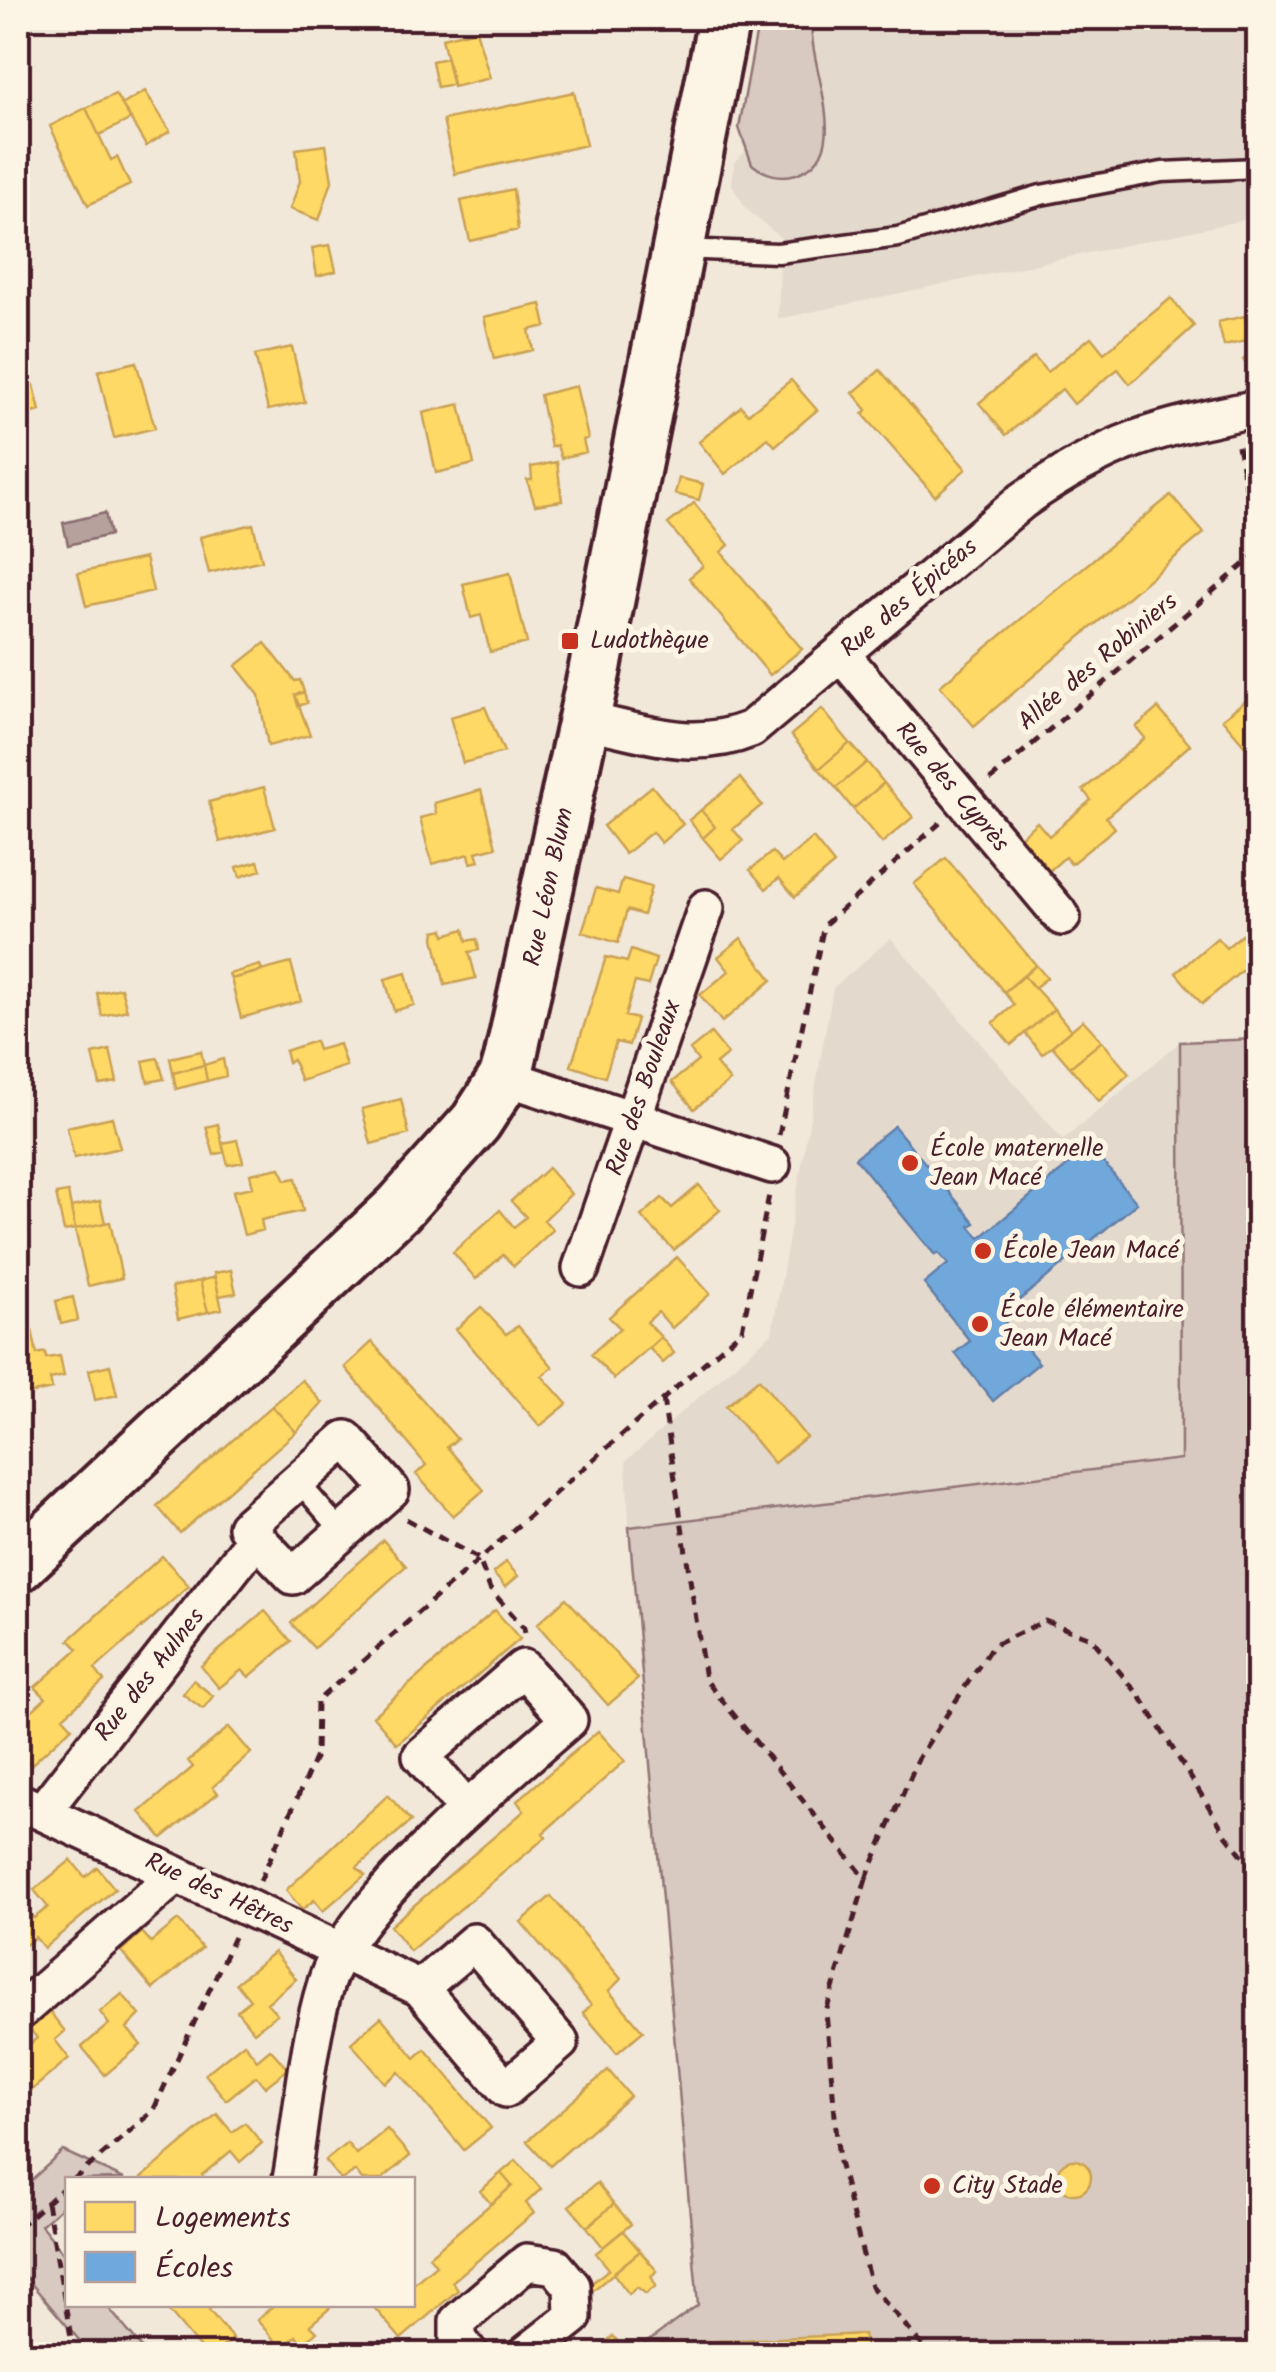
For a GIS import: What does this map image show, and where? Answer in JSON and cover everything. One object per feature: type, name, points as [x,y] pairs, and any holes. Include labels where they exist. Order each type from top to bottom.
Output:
[{"type":"main road","name":"Rue Léon Blum","points":[[18,1566],[399,1208],[458,1146],[505,1078],[529,984],[724,18]]},
{"type":"street","name":"Rue des Épicéas","points":[[583,720],[694,744],[721,741],[751,729],[1022,501],[1069,468],[1160,428],[1245,411]]},
{"type":"street","name":"Rue des Cyprès","points":[[842,655],[1062,917]]},
{"type":"street","name":"Rue des Bouleaux","points":[[581,1268],[706,908]]},
{"type":"street","points":[[505,1078],[772,1165]]},
{"type":"street","name":"Rue des Aulnes","points":[[30,1806],[257,1538],[246,1527],[346,1439],[391,1490],[377,1503]]},
{"type":"street","points":[[257,1538],[293,1576],[377,1503]]},
{"type":"street","points":[[293,2177],[326,1982],[341,1951],[356,1928],[466,1808],[568,1720],[523,1668],[421,1756],[466,1808]]},
{"type":"street","name":"Rue des Hêtres","points":[[30,1806],[420,1988]]},
{"type":"street","points":[[18,2013],[176,1874]]},
{"type":"street","points":[[460,2351],[458,2321],[527,2262],[556,2266],[572,2286],[573,2317],[526,2354]]},
{"type":"lane","points":[[680,249],[778,253],[898,237],[1040,195],[1162,172],[1258,168]]},
{"type":"lane","points":[[298,1481],[342,1533]]},
{"type":"path","name":"Allée des Robiniers","points":[[76,2177],[154,2111],[316,1756],[317,1702],[742,1330],[772,1165],[824,925],[1258,550],[1245,411]]},
{"type":"path","points":[[663,1398],[705,1679],[866,1879]]},
{"type":"path","points":[[377,1503],[479,1559],[490,1589],[524,1628],[527,1652],[523,1668]]},
{"type":"path","points":[[930,2354],[871,2286],[838,2162],[826,2012],[866,1879],[920,1756],[992,1646],[1045,1621],[1090,1638],[1140,1696],[1227,1836],[1258,1875]]},
{"type":"path","name":"Allée des Robiniers","points":[[18,2227],[65,2186]]},
{"type":"path","points":[[47,2202],[65,2303]]},
{"type":"path","points":[[66,2307],[74,2354]]},
{"type":"shaded area","points":[[759,18],[1258,18],[1258,217],[778,319],[781,238],[746,209],[732,185],[734,162],[745,152],[739,128]]},
{"type":"shaded area","points":[[759,18],[812,18],[827,129],[824,148],[814,164],[796,174],[773,175],[752,164],[739,128]]},
{"type":"shaded area","points":[[105,513],[110,535],[68,545],[63,523]]},
{"type":"shaded area","name":"École Jean Macé","points":[[891,938],[1063,1140],[1180,1042],[1181,1459],[629,1527],[626,1461],[772,1333],[833,988]]},
{"type":"shaded area","points":[[1258,1039],[1258,2354],[644,2354],[643,2345],[698,2305],[629,1527],[1181,1459],[1180,1042]]},
{"type":"shaded area","points":[[63,2151],[120,2177],[65,2177],[65,2204],[41,2225],[65,2255],[65,2307],[108,2307],[147,2354],[91,2354],[18,2268],[18,2192]]},
{"type":"building: Logements","points":[[271,18],[322,18],[272,25]]},
{"type":"building: Logements","points":[[476,30],[490,78],[453,87],[442,38]]},
{"type":"building: Logements","points":[[447,58],[453,84],[437,87],[432,61]]},
{"type":"building: Logements","points":[[145,91],[170,131],[146,146],[122,105]]},
{"type":"building: Logements","points":[[574,92],[586,145],[455,174],[443,120]]},
{"type":"building: Logements","points":[[115,94],[131,119],[99,135],[86,108]]},
{"type":"building: Logements","points":[[86,108],[111,160],[117,157],[130,185],[88,205],[50,126]]},
{"type":"building: Logements","points":[[326,145],[332,181],[319,220],[290,209],[300,181],[296,149]]},
{"type":"building: Logements","points":[[513,189],[518,230],[470,241],[461,201]]},
{"type":"building: Logements","points":[[330,245],[336,271],[317,276],[312,248]]},
{"type":"building: Logements","points":[[1171,298],[1194,326],[1130,384],[1118,369],[1074,404],[1062,389],[1006,435],[979,403],[1034,357],[1047,372],[1091,337],[1104,353]]},
{"type":"building: Logements","points":[[541,304],[546,326],[529,330],[533,350],[494,359],[484,317]]},
{"type":"building: Logements","points":[[1245,316],[1250,340],[1224,346],[1218,322]]},
{"type":"building: Logements","points":[[292,347],[305,402],[268,410],[255,355]]},
{"type":"building: Logements","points":[[1257,348],[1258,369],[1254,373],[1243,360]]},
{"type":"building: Logements","points":[[136,362],[155,428],[114,438],[98,371]]},
{"type":"building: Logements","points":[[880,370],[966,469],[935,496],[863,414],[867,410],[853,393]]},
{"type":"building: Logements","points":[[791,380],[817,410],[775,446],[768,438],[725,474],[699,442],[741,406],[748,414]]},
{"type":"building: Logements","points":[[34,385],[40,411],[26,415],[20,388]]},
{"type":"building: Logements","points":[[576,386],[588,438],[583,440],[586,452],[561,458],[557,445],[551,447],[540,395]]},
{"type":"building: Logements","points":[[460,404],[474,464],[436,473],[423,413]]},
{"type":"building: Logements","points":[[557,462],[562,501],[535,505],[527,480],[532,480],[531,467]]},
{"type":"building: Logements","points":[[679,478],[703,484],[699,500],[675,494]]},
{"type":"building: Logements","points":[[1171,495],[1204,533],[974,726],[940,686]]},
{"type":"building: Logements","points":[[694,503],[729,545],[721,552],[802,649],[770,675],[689,578],[703,566],[668,524]]},
{"type":"building: Logements","points":[[253,524],[262,560],[209,573],[200,537]]},
{"type":"building: Logements","points":[[145,558],[153,591],[86,606],[78,573]]},
{"type":"building: Logements","points":[[510,573],[527,643],[490,652],[481,615],[471,618],[463,584]]},
{"type":"building: Logements","points":[[265,643],[295,681],[300,680],[304,692],[295,695],[310,735],[268,746],[259,695],[236,666]]},
{"type":"building: Logements","points":[[304,692],[307,703],[298,706],[295,695]]},
{"type":"building: Logements","points":[[1250,697],[1258,707],[1258,761],[1222,719]]},
{"type":"building: Logements","points":[[485,707],[504,752],[463,763],[450,717]]},
{"type":"building: Logements","points":[[1158,708],[1190,745],[1106,817],[1115,828],[1071,864],[1065,857],[1048,872],[1019,838],[1037,822],[1049,836],[1091,800],[1083,790],[1145,738],[1136,727]]},
{"type":"building: Logements","points":[[822,709],[850,743],[819,769],[791,735]]},
{"type":"building: Logements","points":[[850,743],[867,762],[836,788],[819,769]]},
{"type":"building: Logements","points":[[867,762],[884,783],[853,809],[836,788]]},
{"type":"building: Logements","points":[[740,778],[762,805],[733,829],[743,841],[721,859],[703,838],[715,827],[701,810]]},
{"type":"building: Logements","points":[[884,783],[913,817],[882,843],[853,809]]},
{"type":"building: Logements","points":[[652,786],[683,824],[661,843],[652,832],[625,854],[603,826]]},
{"type":"building: Logements","points":[[264,787],[275,828],[220,842],[209,802]]},
{"type":"building: Logements","points":[[481,790],[496,847],[476,852],[479,861],[471,863],[469,854],[432,864],[420,818],[436,814],[434,803]]},
{"type":"building: Logements","points":[[701,810],[715,827],[703,838],[689,820]]},
{"type":"building: Logements","points":[[813,838],[834,864],[795,897],[779,878],[766,889],[750,870],[772,852],[782,863]]},
{"type":"building: Logements","points":[[946,858],[1036,965],[1004,992],[914,884]]},
{"type":"building: Logements","points":[[258,861],[261,870],[240,877],[237,867]]},
{"type":"building: Logements","points":[[623,879],[651,887],[643,915],[627,910],[618,943],[582,932],[596,888],[618,894]]},
{"type":"building: Logements","points":[[1258,921],[1258,974],[1252,979],[1244,969],[1202,1004],[1176,973],[1217,938],[1226,948]]},
{"type":"building: Logements","points":[[444,929],[445,935],[464,929],[467,941],[477,939],[479,950],[469,952],[476,978],[445,985],[434,938],[435,931]]},
{"type":"building: Logements","points":[[741,938],[772,980],[722,1022],[700,995],[729,971],[718,957]]},
{"type":"building: Logements","points":[[631,950],[656,959],[648,985],[635,982],[625,1016],[637,1019],[629,1045],[616,1042],[605,1077],[571,1066],[606,957],[627,962]]},
{"type":"building: Logements","points":[[291,963],[301,1001],[241,1018],[231,979]]},
{"type":"building: Logements","points":[[260,965],[262,971],[231,979],[229,974]]},
{"type":"building: Logements","points":[[1036,965],[1047,978],[1034,988],[1024,976]]},
{"type":"building: Logements","points":[[406,973],[414,1005],[394,1011],[385,979]]},
{"type":"building: Logements","points":[[1024,976],[1054,1009],[1011,1045],[993,1023],[1014,1005],[1004,992]]},
{"type":"building: Logements","points":[[121,988],[127,1010],[102,1016],[97,993]]},
{"type":"building: Logements","points":[[1054,1009],[1071,1030],[1042,1054],[1025,1033]]},
{"type":"building: Logements","points":[[1083,1020],[1102,1041],[1070,1067],[1052,1046]]},
{"type":"building: Logements","points":[[711,1033],[728,1054],[716,1064],[730,1081],[694,1109],[672,1082],[698,1061],[690,1050]]},
{"type":"building: Logements","points":[[315,1041],[318,1050],[339,1044],[346,1066],[301,1081],[285,1051]]},
{"type":"building: Logements","points":[[1102,1041],[1129,1074],[1099,1101],[1070,1067]]},
{"type":"building: Logements","points":[[110,1050],[117,1082],[100,1085],[93,1054]]},
{"type":"building: Logements","points":[[201,1051],[204,1065],[173,1073],[170,1058]]},
{"type":"building: Logements","points":[[158,1058],[164,1079],[148,1082],[143,1061]]},
{"type":"building: Logements","points":[[223,1059],[226,1076],[207,1081],[204,1065]]},
{"type":"building: Logements","points":[[204,1065],[207,1081],[176,1089],[173,1073]]},
{"type":"building: Logements","points":[[401,1099],[409,1134],[371,1144],[362,1109]]},
{"type":"building: Logements","points":[[112,1117],[120,1148],[74,1158],[67,1127]]},
{"type":"building: Logements","points":[[218,1124],[224,1152],[214,1155],[206,1127]]},
{"type":"building: Logements","points":[[237,1140],[243,1162],[228,1165],[222,1143]]},
{"type":"building: Logements","points":[[280,1168],[286,1180],[296,1178],[303,1211],[261,1220],[263,1230],[244,1235],[233,1191],[253,1187],[250,1174]]},
{"type":"building: Logements","points":[[548,1168],[571,1194],[544,1220],[553,1230],[514,1266],[503,1255],[476,1279],[453,1252],[500,1210],[514,1227],[526,1217],[511,1201]]},
{"type":"building: Logements","points":[[699,1185],[720,1210],[674,1250],[641,1216],[662,1198],[672,1208]]},
{"type":"building: Logements","points":[[68,1192],[75,1229],[64,1231],[56,1194]]},
{"type":"building: Logements","points":[[100,1201],[105,1223],[75,1229],[71,1207]]},
{"type":"building: Logements","points":[[110,1222],[122,1278],[88,1286],[75,1229]]},
{"type":"building: Logements","points":[[18,1225],[26,1239],[29,1261],[18,1290]]},
{"type":"building: Logements","points":[[677,1257],[710,1294],[672,1328],[658,1312],[647,1322],[661,1337],[614,1379],[591,1354],[620,1328],[609,1317]]},
{"type":"building: Logements","points":[[231,1270],[236,1293],[219,1296],[214,1273]]},
{"type":"building: Logements","points":[[215,1277],[222,1309],[208,1312],[200,1281]]},
{"type":"building: Logements","points":[[200,1281],[208,1312],[178,1319],[172,1287]]},
{"type":"building: Logements","points":[[73,1297],[78,1320],[61,1324],[56,1301]]},
{"type":"building: Logements","points":[[481,1307],[506,1334],[518,1326],[553,1367],[542,1376],[567,1404],[540,1426],[456,1329]]},
{"type":"building: Logements","points":[[32,1330],[37,1354],[45,1352],[46,1358],[60,1356],[64,1376],[50,1379],[52,1389],[23,1395],[18,1375],[18,1333]]},
{"type":"building: Logements","points":[[661,1337],[674,1353],[663,1363],[649,1348]]},
{"type":"building: Logements","points":[[372,1342],[457,1439],[447,1447],[484,1490],[453,1516],[416,1474],[426,1465],[345,1367]]},
{"type":"building: Logements","points":[[110,1365],[117,1395],[95,1400],[89,1370]]},
{"type":"building: Logements","points":[[759,1379],[806,1437],[774,1463],[726,1406]]},
{"type":"building: Logements","points":[[302,1380],[323,1403],[296,1432],[272,1406]]},
{"type":"building: Logements","points":[[272,1406],[296,1432],[180,1533],[157,1506]]},
{"type":"building: Logements","points":[[383,1540],[406,1566],[314,1648],[291,1623]]},
{"type":"building: Logements","points":[[162,1556],[189,1586],[95,1669],[104,1681],[63,1717],[72,1727],[31,1765],[18,1750],[18,1723],[46,1698],[35,1687],[78,1649],[69,1640]]},
{"type":"building: Logements","points":[[506,1562],[518,1576],[505,1587],[493,1573]]},
{"type":"building: Logements","points":[[566,1598],[638,1679],[608,1705],[537,1624]]},
{"type":"building: Logements","points":[[495,1610],[520,1639],[397,1744],[373,1716]]},
{"type":"building: Logements","points":[[265,1611],[291,1641],[249,1677],[242,1670],[219,1688],[201,1666]]},
{"type":"building: Logements","points":[[193,1680],[213,1696],[203,1709],[183,1694]]},
{"type":"building: Logements","points":[[229,1727],[251,1753],[213,1787],[218,1793],[162,1838],[140,1812],[193,1767],[188,1761]]},
{"type":"building: Logements","points":[[598,1731],[625,1761],[543,1833],[546,1837],[410,1951],[390,1926],[524,1811],[517,1801]]},
{"type":"building: Logements","points":[[388,1795],[411,1821],[357,1867],[365,1875],[323,1911],[314,1900],[302,1910],[286,1890]]},
{"type":"building: Logements","points":[[71,1860],[85,1877],[97,1867],[115,1889],[44,1948],[35,1937],[18,1951],[18,1903],[34,1918],[48,1907],[34,1890]]},
{"type":"building: Logements","points":[[551,1896],[621,1979],[609,1991],[643,2031],[617,2053],[583,2013],[591,2005],[521,1922]]},
{"type":"building: Logements","points":[[178,1920],[202,1948],[153,1989],[121,1951],[142,1932],[151,1942]]},
{"type":"building: Logements","points":[[274,1952],[296,1979],[267,2003],[277,2014],[254,2032],[237,2011],[250,2000],[236,1983]]},
{"type":"building: Logements","points":[[122,1994],[140,2015],[127,2028],[141,2045],[105,2075],[82,2047],[109,2024],[100,2012]]},
{"type":"building: Logements","points":[[48,2010],[65,2031],[55,2040],[69,2058],[32,2090],[18,2074],[18,2054],[37,2038],[28,2027]]},
{"type":"building: Logements","points":[[381,2017],[415,2058],[425,2049],[491,2128],[464,2150],[399,2072],[385,2083],[351,2043]]},
{"type":"building: Logements","points":[[244,2043],[257,2060],[270,2049],[288,2069],[265,2087],[256,2076],[226,2100],[205,2074]]},
{"type":"building: Logements","points":[[608,2070],[630,2096],[550,2166],[527,2141]]},
{"type":"building: Logements","points":[[217,2114],[232,2132],[245,2123],[262,2143],[240,2162],[231,2151],[204,2177],[143,2177]]},
{"type":"building: Logements","points":[[387,2129],[410,2156],[385,2177],[360,2177],[355,2171],[338,2177],[325,2161],[347,2143],[356,2154]]},
{"type":"building: Logements","points":[[516,2160],[541,2189],[526,2203],[534,2213],[452,2282],[458,2290],[401,2339],[374,2307],[415,2307],[415,2282],[436,2265],[429,2256],[512,2186],[501,2173]]},
{"type":"building: Logements","points":[[1074,2160],[1086,2165],[1091,2177],[1086,2189],[1074,2194],[1062,2189],[1057,2177],[1062,2165]]},
{"type":"building: Logements","points":[[501,2173],[512,2186],[491,2204],[480,2191]]},
{"type":"building: Logements","points":[[597,2183],[614,2204],[587,2227],[569,2206]]},
{"type":"building: Logements","points":[[614,2204],[631,2224],[603,2247],[587,2227]]},
{"type":"building: Logements","points":[[623,2231],[640,2251],[591,2292],[587,2287],[609,2269],[596,2253]]},
{"type":"building: Logements","points":[[640,2251],[657,2271],[651,2276],[656,2286],[646,2294],[637,2287],[629,2294],[613,2273]]},
{"type":"building: Logements","points":[[212,2307],[209,2310],[233,2339],[214,2354],[205,2354],[167,2309]]},
{"type":"building: Logements","points":[[272,2307],[330,2308],[310,2325],[317,2332],[302,2345],[296,2336],[282,2349],[257,2320]]},
{"type":"building: Logements","points":[[863,2334],[867,2354],[663,2354],[661,2344]]},
{"type":"building: Logements","points":[[613,2336],[629,2354],[591,2354]]},
{"type":"building: Écoles","points":[[894,1126],[975,1223],[970,1226],[980,1238],[1090,1147],[1137,1203],[1000,1316],[1039,1363],[993,1401],[955,1353],[970,1341],[924,1284],[948,1264],[938,1253],[935,1255],[855,1158]]},
{"type":"place","name":"Ludothèque","points":[[570,641]]},
{"type":"place","name":"École maternelle Jean Macé","points":[[910,1163]]},
{"type":"place","name":"École Jean Macé","points":[[983,1251]]},
{"type":"place","name":"École élémentaire Jean Macé","points":[[980,1324]]},
{"type":"place","name":"City Stade","points":[[932,2186]]}]
